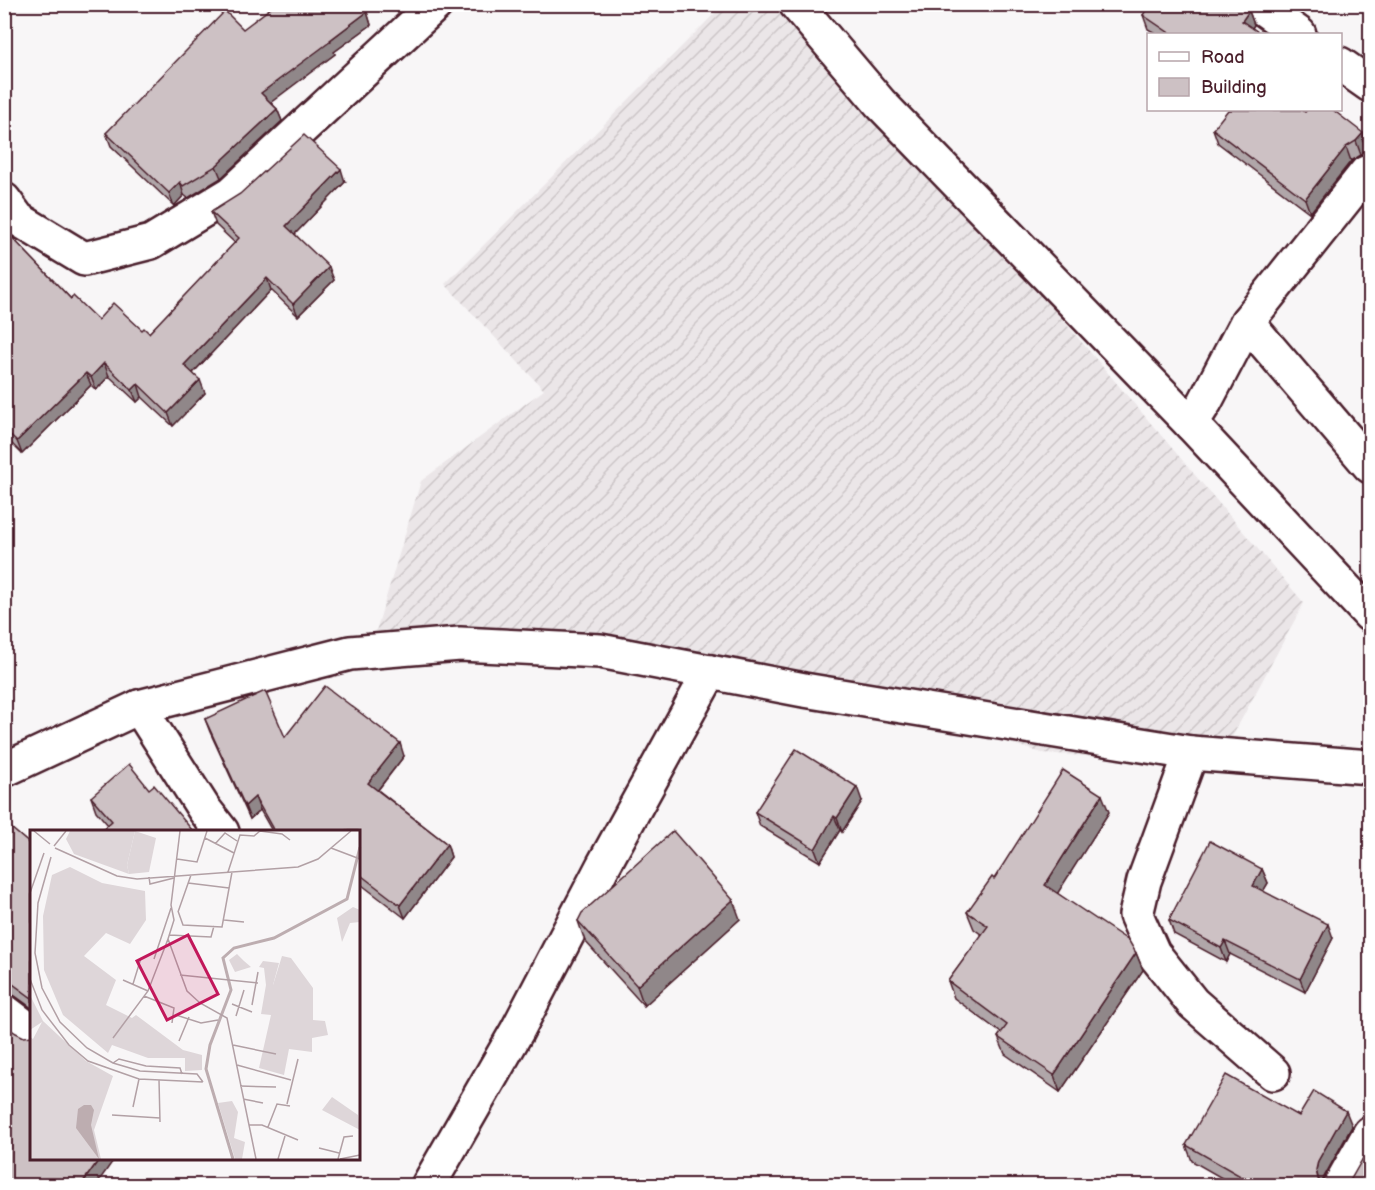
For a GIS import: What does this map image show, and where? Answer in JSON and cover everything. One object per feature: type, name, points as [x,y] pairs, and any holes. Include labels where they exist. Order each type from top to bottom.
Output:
[{"type":"street","points":[[9,218],[84,260],[151,242],[232,193],[436,4]]},
{"type":"street","points":[[796,4],[880,103],[1198,413],[1371,615]]},
{"type":"street","points":[[1257,4],[1298,33]]},
{"type":"street","points":[[1342,65],[1371,85]]},
{"type":"street","points":[[1198,413],[1247,322],[1366,173]]},
{"type":"street","points":[[1247,322],[1371,466]]},
{"type":"street","points":[[5,769],[139,707],[350,653],[460,644],[600,651],[804,690],[1191,753],[1371,767]]},
{"type":"street","points":[[428,1185],[517,1031],[603,866],[710,672]]},
{"type":"street","points":[[139,707],[204,809],[221,830]]},
{"type":"street","points":[[1191,753],[1144,881],[1136,915],[1153,953],[1192,1003],[1273,1073]]},
{"type":"street","points":[[4,1011],[30,1030]]},
{"type":"street","points":[[1340,1185],[1371,1133]]},
{"type":"shaded area","points":[[724,4],[772,5],[1038,291],[1304,603],[1217,765],[1042,753],[772,669],[376,631],[421,481],[544,390],[445,284]]},
{"type":"building","points":[[276,4],[361,4],[367,12],[261,93],[277,109],[216,166],[183,186],[180,182],[169,193],[106,133],[225,11],[243,29]]},
{"type":"building","points":[[1150,4],[1240,4],[1249,11],[1242,21],[1260,33],[1170,33],[1143,15]]},
{"type":"building","points":[[1227,111],[1334,111],[1363,133],[1346,147],[1305,199],[1213,129]]},
{"type":"building","points":[[1371,131],[1371,143],[1363,141]]},
{"type":"building","points":[[304,135],[341,169],[286,226],[329,267],[293,304],[267,278],[184,365],[200,380],[168,413],[138,384],[132,390],[104,363],[91,377],[86,373],[17,441],[4,429],[4,229],[71,299],[73,296],[98,320],[113,303],[142,330],[144,328],[149,333],[239,238],[211,212],[240,194]]},
{"type":"building","points":[[325,686],[400,743],[368,783],[447,844],[400,905],[360,875],[360,830],[273,830],[255,797],[245,806],[205,719],[265,691],[285,737]]},
{"type":"building","points":[[796,749],[857,787],[837,818],[834,816],[815,849],[755,812]]},
{"type":"building","points":[[129,764],[149,789],[154,785],[192,830],[102,830],[112,821],[91,797]]},
{"type":"building","points":[[1063,770],[1102,795],[1045,885],[1129,941],[1136,953],[1054,1075],[998,1037],[1007,1025],[948,981],[988,926],[967,912],[992,877],[994,879]]},
{"type":"building","points":[[4,822],[30,844],[30,997],[4,980]]},
{"type":"building","points":[[673,831],[733,900],[637,986],[578,921],[582,913]]},
{"type":"building","points":[[1210,841],[1262,869],[1253,886],[1328,924],[1300,979],[1225,941],[1221,948],[1169,920]]},
{"type":"building","points":[[4,1025],[24,1037],[30,1036],[30,1160],[99,1160],[83,1182],[86,1185],[4,1185]]},
{"type":"building","points":[[1226,1075],[1299,1116],[1314,1091],[1346,1111],[1318,1161],[1316,1170],[1318,1179],[1324,1185],[1256,1185],[1186,1145]]},
{"type":"building","points":[[1371,1144],[1371,1185],[1344,1185],[1351,1179]]}]
